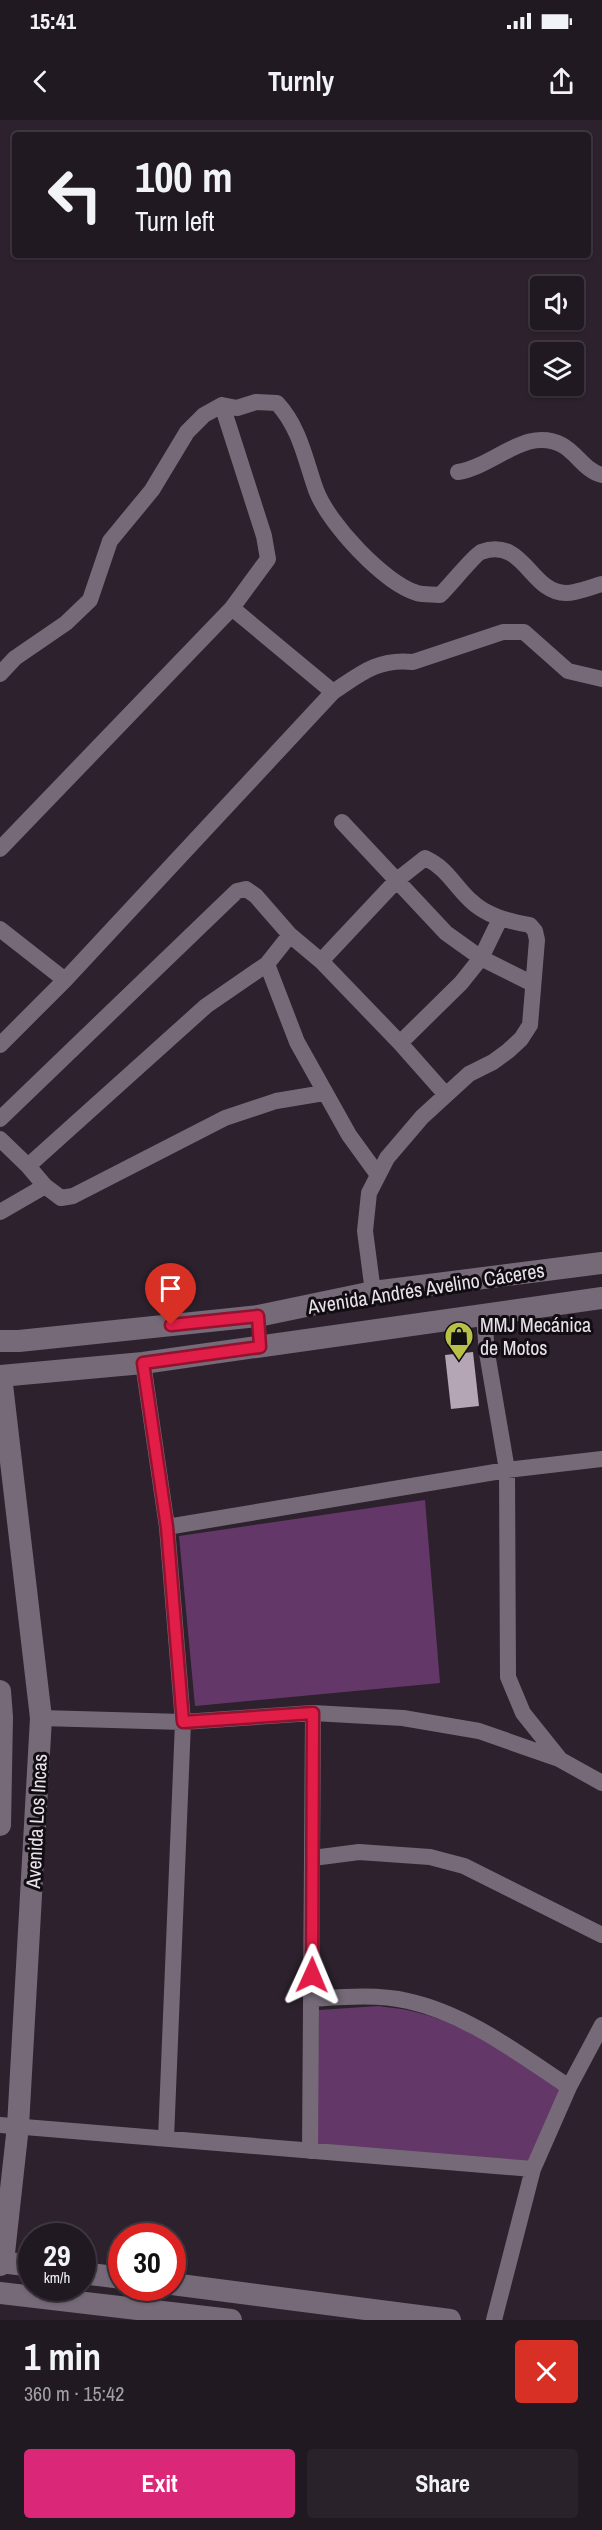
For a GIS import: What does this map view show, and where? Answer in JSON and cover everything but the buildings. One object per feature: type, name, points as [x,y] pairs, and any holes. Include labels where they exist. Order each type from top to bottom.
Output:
[{"type":"main road","name":"Avenida Andrés Avelino Cáceres","points":[[0,1341],[19,1341],[258,1316],[373,1292],[602,1263]]},
{"type":"main road","name":"Avenida Andrés Avelino Cáceres","points":[[0,1376],[143,1363],[602,1298]]},
{"type":"main road","points":[[258,1316],[260,1347]]},
{"type":"main road","name":"Avenida Los Incas","points":[[0,1376],[41,1718],[9,2126],[1,2263]]},
{"type":"main road","name":"Avenida Los Incas","points":[[0,1691],[0,1826]]},
{"type":"main road","points":[[1,2263],[18,2265]]},
{"type":"main road","points":[[186,2286],[450,2320]]},
{"type":"main road","points":[[0,2293],[231,2320]]},
{"type":"street","points":[[0,674],[15,658],[66,623],[90,600],[110,541],[152,490],[187,432],[204,415],[222,405],[237,408],[256,402],[276,403],[288,416],[306,454],[316,492],[332,520],[349,542],[398,582],[418,594],[440,595],[479,552],[502,548],[517,557],[549,589],[567,593],[602,584]]},
{"type":"street","points":[[0,849],[232,608],[268,559],[264,536],[222,405]]},
{"type":"street","points":[[458,472],[472,470],[523,442],[542,439],[561,445],[593,473],[602,475]]},
{"type":"street","points":[[232,608],[333,692]]},
{"type":"street","points":[[0,1045],[65,980],[333,692],[372,666],[399,660],[413,662],[504,632],[524,632],[568,671],[602,679]]},
{"type":"street","points":[[342,822],[447,933],[481,958],[532,984]]},
{"type":"street","points":[[321,961],[397,880],[425,858],[439,864],[471,901],[500,919],[530,925],[535,931],[537,940],[530,1026],[521,1039],[493,1062],[469,1074],[422,1117],[387,1158],[369,1193],[365,1231],[373,1292]]},
{"type":"street","points":[[0,1119],[237,891],[246,889],[256,896],[290,935],[321,961],[400,1043],[446,1095]]},
{"type":"street","points":[[400,1043],[461,983],[481,958],[500,919]]},
{"type":"street","points":[[0,929],[65,980]]},
{"type":"street","points":[[28,1166],[206,1006],[267,964],[290,935]]},
{"type":"street","points":[[267,964],[297,1042],[349,1135],[378,1175]]},
{"type":"street","points":[[0,1139],[45,1186],[61,1198],[73,1196],[225,1118],[276,1101],[324,1093]]},
{"type":"street","points":[[0,1212],[45,1186]]},
{"type":"street","points":[[484,1316],[487,1353],[507,1470],[508,1677],[523,1713],[559,1759]]},
{"type":"street","points":[[143,1363],[167,1527],[183,1722],[166,2139]]},
{"type":"street","points":[[167,1527],[507,1470],[602,1459]]},
{"type":"street","points":[[41,1718],[183,1722],[313,1713],[403,1718],[479,1731],[559,1759],[602,1783]]},
{"type":"street","points":[[310,2151],[314,1858],[313,1713]]},
{"type":"street","points":[[314,1858],[360,1852],[430,1857],[473,1871],[602,1935]]},
{"type":"street","points":[[312,1999],[358,1996],[408,2001],[450,2015],[502,2043],[569,2087]]},
{"type":"street","points":[[494,2320],[533,2169],[569,2087],[602,2025]]},
{"type":"street","points":[[9,2126],[533,2169]]},
{"type":"shaded area","points":[[425,1500],[440,1683],[195,1706],[179,1536]]},
{"type":"shaded area","points":[[379,2006],[430,2016],[470,2033],[509,2055],[562,2090],[527,2166],[316,2145],[319,2010]]},
{"type":"place","name":"MMJ Mecánica de Motos","points":[[459,1362]]},
{"type":"route","points":[[171,1325],[258,1316],[260,1347],[143,1363],[167,1527],[183,1722],[313,1713],[312,1975]]}]
